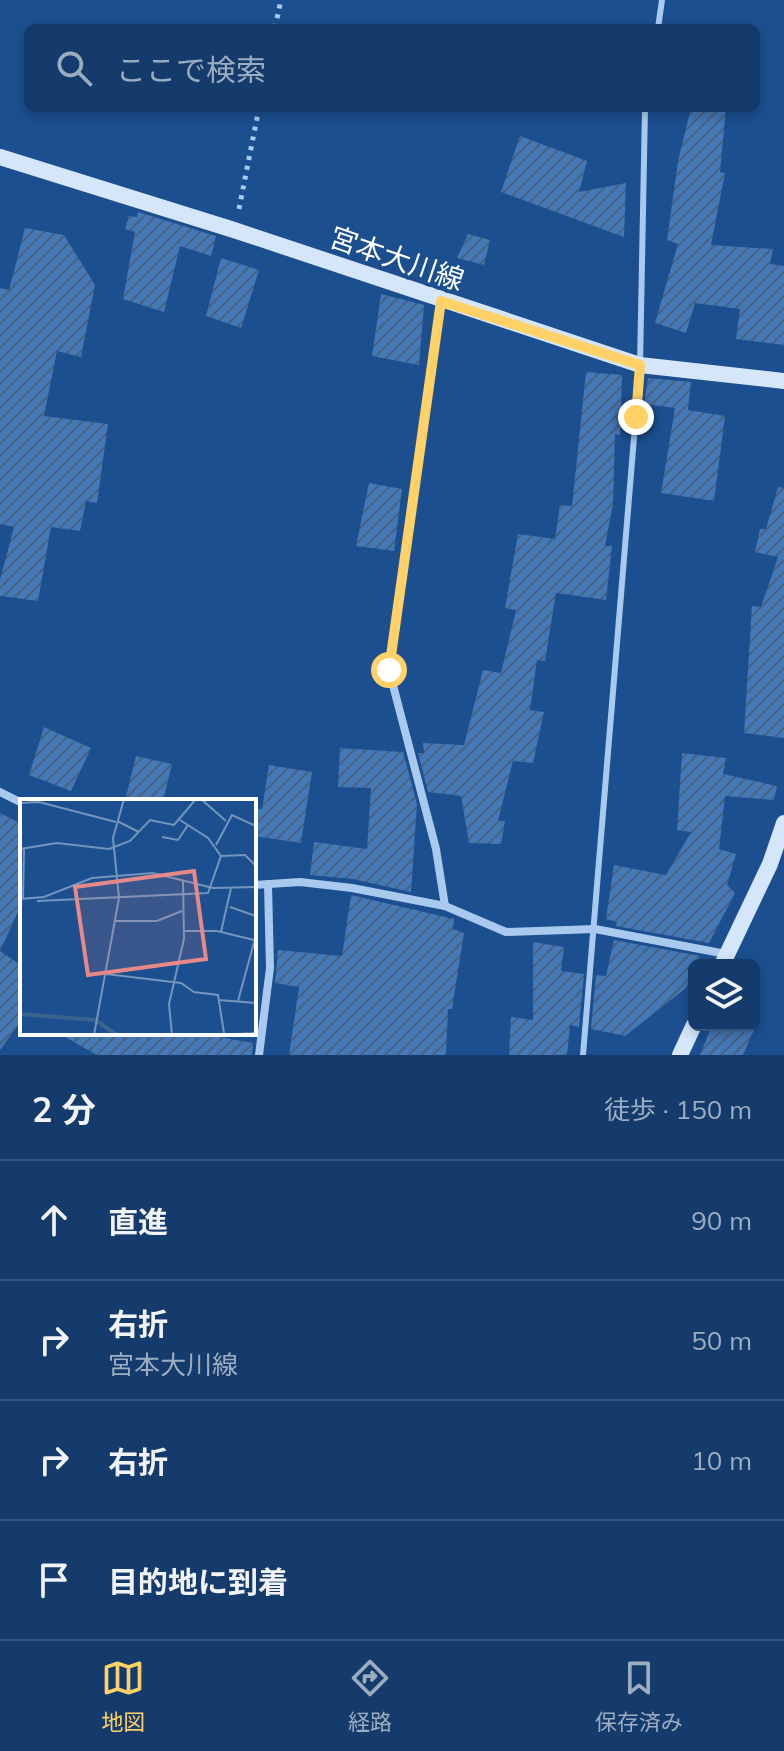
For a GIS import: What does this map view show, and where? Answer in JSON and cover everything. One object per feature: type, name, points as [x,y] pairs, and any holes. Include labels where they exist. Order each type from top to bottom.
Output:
[{"type":"main road","name":"宮本大川線","points":[[0,157],[234,230],[640,365],[784,381]]},
{"type":"main road","points":[[724,959],[770,864],[784,823]]},
{"type":"main road","points":[[680,1055],[691,1031]]},
{"type":"street","points":[[441,301],[389,670],[436,849],[445,906]]},
{"type":"street","points":[[0,792],[20,802]]},
{"type":"street","points":[[256,885],[300,882],[352,888],[445,906],[506,932],[595,929],[720,959]]},
{"type":"street","points":[[259,1055],[270,968],[268,884]]},
{"type":"lane","points":[[659,24],[662,0]]},
{"type":"lane","points":[[583,1055],[640,365],[645,112]]},
{"type":"path","points":[[276,24],[281,0]]},
{"type":"path","points":[[234,230],[258,112]]},
{"type":"building","points":[[690,112],[726,112],[720,172],[725,173],[711,245],[773,249],[770,264],[784,266],[784,345],[736,339],[740,309],[695,303],[686,333],[655,323],[678,244],[667,240],[678,161]]},
{"type":"building","points":[[520,136],[587,161],[579,192],[626,183],[624,237],[501,192]]},
{"type":"building","points":[[138,212],[216,236],[211,256],[180,246],[164,312],[123,299],[135,232],[125,229],[129,216],[137,217]]},
{"type":"building","points":[[25,228],[64,235],[95,285],[81,357],[57,351],[44,416],[108,424],[97,503],[86,501],[80,531],[51,527],[38,601],[0,596],[0,580],[14,527],[0,524],[0,288],[9,290]]},
{"type":"building","points":[[468,234],[490,240],[484,265],[457,258]]},
{"type":"building","points":[[221,258],[259,270],[241,328],[206,316]]},
{"type":"building","points":[[381,294],[424,305],[419,365],[372,356]]},
{"type":"building","points":[[586,372],[622,375],[620,435],[615,434],[613,504],[605,546],[612,546],[606,600],[556,593],[545,661],[537,660],[530,710],[544,712],[533,763],[513,761],[498,821],[505,821],[501,844],[469,843],[461,796],[428,792],[418,753],[424,753],[423,743],[464,745],[483,670],[501,673],[516,610],[505,608],[518,534],[555,539],[560,505],[572,506]]},
{"type":"building","points":[[648,378],[691,382],[688,410],[725,416],[714,501],[661,493],[675,408],[644,404]]},
{"type":"building","points":[[369,483],[402,489],[394,551],[356,546]]},
{"type":"building","points":[[778,487],[784,488],[784,738],[744,733],[752,606],[761,607],[778,557],[755,552],[760,529],[766,529]]},
{"type":"building","points":[[44,727],[91,748],[71,791],[29,775]]},
{"type":"building","points":[[340,748],[403,752],[417,804],[411,892],[353,879],[310,875],[314,842],[367,849],[371,788],[338,787]]},
{"type":"building","points":[[682,753],[726,758],[723,774],[777,786],[774,800],[725,796],[719,849],[736,854],[727,885],[735,893],[709,943],[616,926],[617,922],[606,919],[614,865],[666,875],[691,832],[677,830]]},
{"type":"building","points":[[136,756],[172,764],[163,799],[125,799]]},
{"type":"building","points":[[269,765],[312,772],[301,843],[256,836],[256,808],[262,809]]},
{"type":"building","points":[[0,813],[20,823],[20,907],[0,951]]},
{"type":"building","points":[[351,895],[454,919],[453,929],[464,933],[452,1009],[448,1009],[446,1055],[289,1055],[299,987],[275,983],[278,950],[342,956]]},
{"type":"building","points":[[614,940],[700,956],[699,959],[688,959],[686,988],[625,1036],[591,1029],[596,975],[606,976]]},
{"type":"building","points":[[533,942],[564,947],[561,971],[584,974],[579,1027],[570,1025],[567,1055],[509,1055],[511,1017],[533,1020]]},
{"type":"building","points":[[0,951],[20,965],[20,1023],[0,1050]]},
{"type":"building","points":[[710,1031],[753,1031],[743,1055],[700,1055]]},
{"type":"building","points":[[62,1035],[207,1035],[253,1043],[252,1055],[97,1055]]},
{"type":"route","points":[[389,670],[441,301],[640,365],[636,417]]}]
